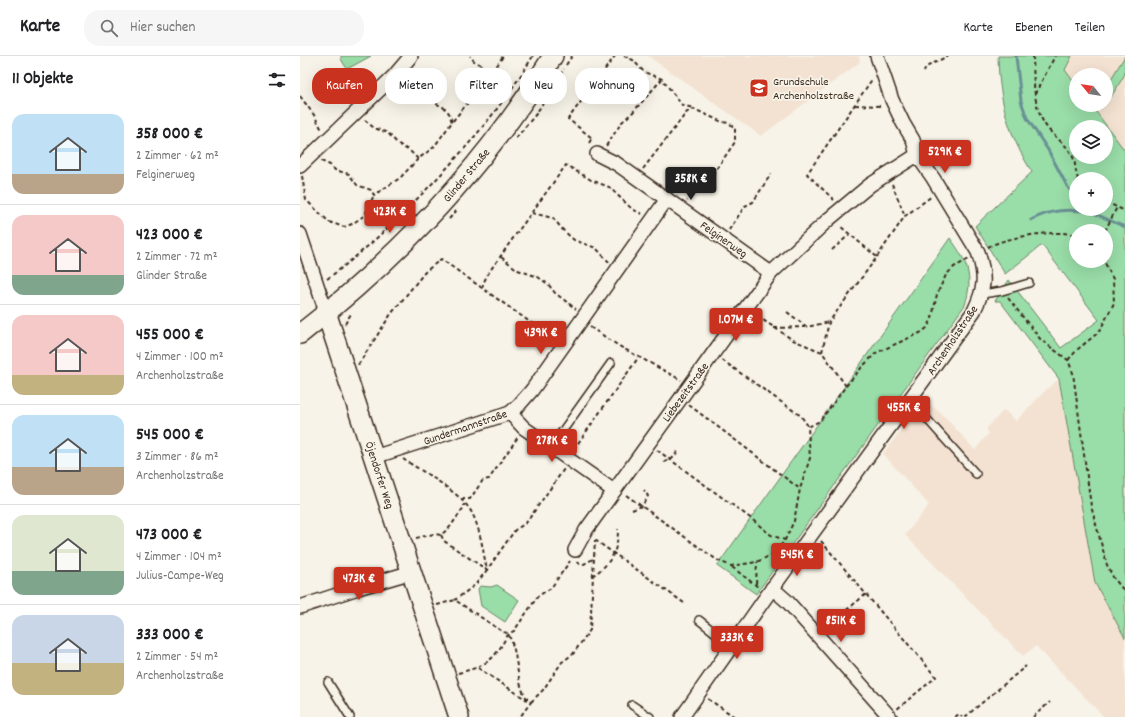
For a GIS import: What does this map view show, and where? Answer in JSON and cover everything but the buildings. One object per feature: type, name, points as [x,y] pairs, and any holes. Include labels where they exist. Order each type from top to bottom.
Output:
[{"type":"street","points":[[401,68],[411,56]]},
{"type":"street","name":"Glinder Straße","points":[[300,334],[390,256],[447,198],[470,172],[502,131],[553,56]]},
{"type":"street","name":"Archenholzstraße","points":[[682,717],[698,692],[769,593],[974,311],[982,294],[982,266],[978,252],[917,155],[913,140],[895,106],[879,61]]},
{"type":"street","points":[[301,170],[327,140],[385,85]]},
{"type":"street","name":"Felginerweg","points":[[595,151],[617,164],[771,272]]},
{"type":"street","name":"Liebezeitstraße","points":[[574,556],[586,530],[771,272],[831,217],[870,185],[917,155]]},
{"type":"street","name":"Gundermannstraße","points":[[383,454],[510,413],[518,406],[532,390],[667,199]]},
{"type":"street","name":"Öjendorfer Weg","points":[[300,234],[326,312],[383,454],[401,542],[459,717]]},
{"type":"street","points":[[510,413],[524,428],[615,489]]},
{"type":"street","points":[[300,607],[412,572]]},
{"type":"street","points":[[769,593],[787,601],[889,716]]},
{"type":"lane","points":[[982,294],[1002,291],[1029,283]]},
{"type":"lane","points":[[551,447],[610,363]]},
{"type":"lane","points":[[910,400],[976,474]]},
{"type":"lane","points":[[699,620],[732,646]]},
{"type":"lane","points":[[328,682],[350,717]]},
{"type":"lane","points":[[632,705],[650,717]]},
{"type":"path","points":[[470,56],[474,61],[486,68]]},
{"type":"path","points":[[496,68],[503,56]]},
{"type":"path","points":[[318,286],[353,260],[447,169],[480,132],[533,56]]},
{"type":"path","points":[[595,151],[592,138],[568,119],[615,56]]},
{"type":"path","points":[[624,56],[633,60],[644,72],[662,79],[682,104],[722,122],[729,123],[735,128],[735,142],[713,174],[704,176],[681,210]]},
{"type":"path","points":[[924,72],[926,68],[948,56]]},
{"type":"path","points":[[1033,56],[1034,95],[1038,112],[1049,130],[1073,156],[1076,172]]},
{"type":"path","points":[[1034,95],[1055,56]]},
{"type":"path","points":[[842,208],[807,174],[855,105],[879,61]]},
{"type":"path","points":[[595,151],[622,122],[634,112],[662,79]]},
{"type":"path","points":[[300,96],[314,115],[327,140]]},
{"type":"path","points":[[437,104],[444,107],[449,113],[452,122]]},
{"type":"path","points":[[301,170],[306,200],[329,222],[344,227],[352,224],[365,214],[374,195],[400,178],[418,159],[434,147],[467,104]]},
{"type":"path","points":[[855,105],[895,106]]},
{"type":"path","points":[[636,178],[687,112],[694,109]]},
{"type":"path","points":[[357,112],[374,128],[388,133],[397,143],[411,152],[418,159]]},
{"type":"path","points":[[317,160],[330,165],[335,170],[349,174],[357,185],[371,190],[374,195]]},
{"type":"path","points":[[482,288],[484,280],[495,263],[501,257],[566,165],[591,180],[609,187],[632,209],[653,218]]},
{"type":"path","points":[[723,239],[745,206],[753,202],[771,174]]},
{"type":"path","points":[[888,174],[905,216]]},
{"type":"path","points":[[822,352],[829,322],[905,216],[940,190]]},
{"type":"path","points":[[1113,205],[1125,211]]},
{"type":"path","points":[[1108,224],[1117,207]]},
{"type":"path","points":[[532,213],[553,218],[574,240],[596,248],[608,261],[619,267]]},
{"type":"path","points":[[831,217],[849,235],[877,257]]},
{"type":"path","points":[[808,427],[820,421],[846,386],[876,353],[922,332],[928,327],[932,318],[937,294],[946,276],[954,268],[978,252],[991,246],[1014,239],[1046,233],[1069,234]]},
{"type":"path","points":[[832,250],[849,235]]},
{"type":"path","points":[[501,257],[518,270],[538,277],[548,284],[555,293],[619,346],[690,385]]},
{"type":"path","points":[[357,366],[391,314],[425,272],[441,259],[563,345]]},
{"type":"path","points":[[1068,360],[1078,349],[1099,332],[1114,303],[1113,279],[1108,268]]},
{"type":"path","points":[[1002,291],[1041,340],[1068,360],[1073,373],[1091,506],[1107,565],[1113,577],[1125,592]]},
{"type":"path","points":[[745,308],[793,340],[822,352],[846,386]]},
{"type":"path","points":[[342,328],[352,311]]},
{"type":"path","points":[[787,312],[807,327]]},
{"type":"path","points":[[774,328],[807,327],[829,322]]},
{"type":"path","points":[[712,353],[801,416],[808,427],[810,458],[800,489],[794,521],[785,540],[775,553],[757,562],[731,566]]},
{"type":"path","points":[[424,609],[455,600],[475,585],[515,530],[526,523],[638,357]]},
{"type":"path","points":[[680,399],[800,489]]},
{"type":"path","points":[[461,499],[470,499],[483,480],[489,479],[524,428]]},
{"type":"path","points":[[648,443],[771,535],[785,540]]},
{"type":"path","points":[[664,462],[671,460],[679,450]]},
{"type":"path","points":[[383,454],[434,479],[461,499],[474,516],[486,570]]},
{"type":"path","points":[[615,489],[642,506],[717,560],[731,566],[769,593]]},
{"type":"path","points":[[632,510],[642,506],[648,496],[644,490]]},
{"type":"path","points":[[401,542],[434,534],[441,535],[450,528],[464,507],[464,503]]},
{"type":"path","points":[[592,576],[602,570],[614,554],[618,538],[618,529]]},
{"type":"path","points":[[586,530],[595,540],[684,603]]},
{"type":"path","points":[[814,532],[936,677],[889,716]]},
{"type":"path","points":[[441,535],[444,541],[486,570]]},
{"type":"path","points":[[520,717],[531,702],[543,690],[562,662],[573,654],[590,630],[595,540]]},
{"type":"path","points":[[455,600],[502,632],[508,633],[514,631],[538,596],[551,588],[574,556],[582,565],[593,558]]},
{"type":"path","points":[[756,584],[757,562]]},
{"type":"path","points":[[817,635],[866,594]]},
{"type":"path","points":[[446,676],[478,668],[492,658],[500,648],[508,633]]},
{"type":"path","points":[[508,633],[515,655],[520,684],[528,700]]},
{"type":"path","points":[[956,717],[959,714],[964,717],[1026,666]]},
{"type":"path","points":[[478,668],[531,702]]},
{"type":"path","points":[[698,692],[735,717]]},
{"type":"path","points":[[1033,717],[1050,702]]},
{"type":"shaded area","name":"Grundschule Archenholzstraße","points":[[648,56],[859,56],[860,62],[761,136]]},
{"type":"shaded area","points":[[1072,56],[1125,56],[1125,151],[1113,135],[1113,120],[1102,120],[1096,112],[1113,112],[1113,68],[1069,68],[1069,76],[1064,70]]},
{"type":"shaded area","points":[[1059,379],[1095,583],[1125,638],[1125,717],[1104,717],[1036,646],[1023,656],[905,535],[929,505],[883,454],[924,399],[945,417],[975,450],[989,433],[986,429],[1004,410],[1016,421],[1047,389]]},
{"type":"green space","points":[[341,56],[371,56],[349,68],[346,68],[341,59]]},
{"type":"green space","points":[[998,56],[1072,56],[1065,70],[1069,75],[1069,112],[1096,112],[1102,120],[1069,120],[1069,164],[1113,164],[1113,135],[1125,151],[1125,638],[1095,583],[1059,379],[1000,301],[995,301],[1009,280],[1061,348],[1099,320],[1042,245],[1005,274],[975,226],[1032,172],[1011,130],[1006,116],[1000,87]]},
{"type":"green space","points":[[1125,56],[1125,74],[1113,94],[1113,76]]},
{"type":"green space","points":[[950,238],[965,262],[969,277],[968,295],[965,305],[756,594],[717,566]]},
{"type":"green space","points":[[497,585],[519,600],[505,622],[481,606],[478,589],[480,586],[491,587]]},
{"type":"waterway","points":[[1016,56],[1021,101],[1027,118],[1048,150],[1069,189]]},
{"type":"waterway","points":[[1031,220],[1038,216],[1053,212],[1069,210]]},
{"type":"waterway","points":[[1100,216],[1125,227]]},
{"type":"place","name":"Grundschule Archenholzstraße","points":[[759,88]]}]
